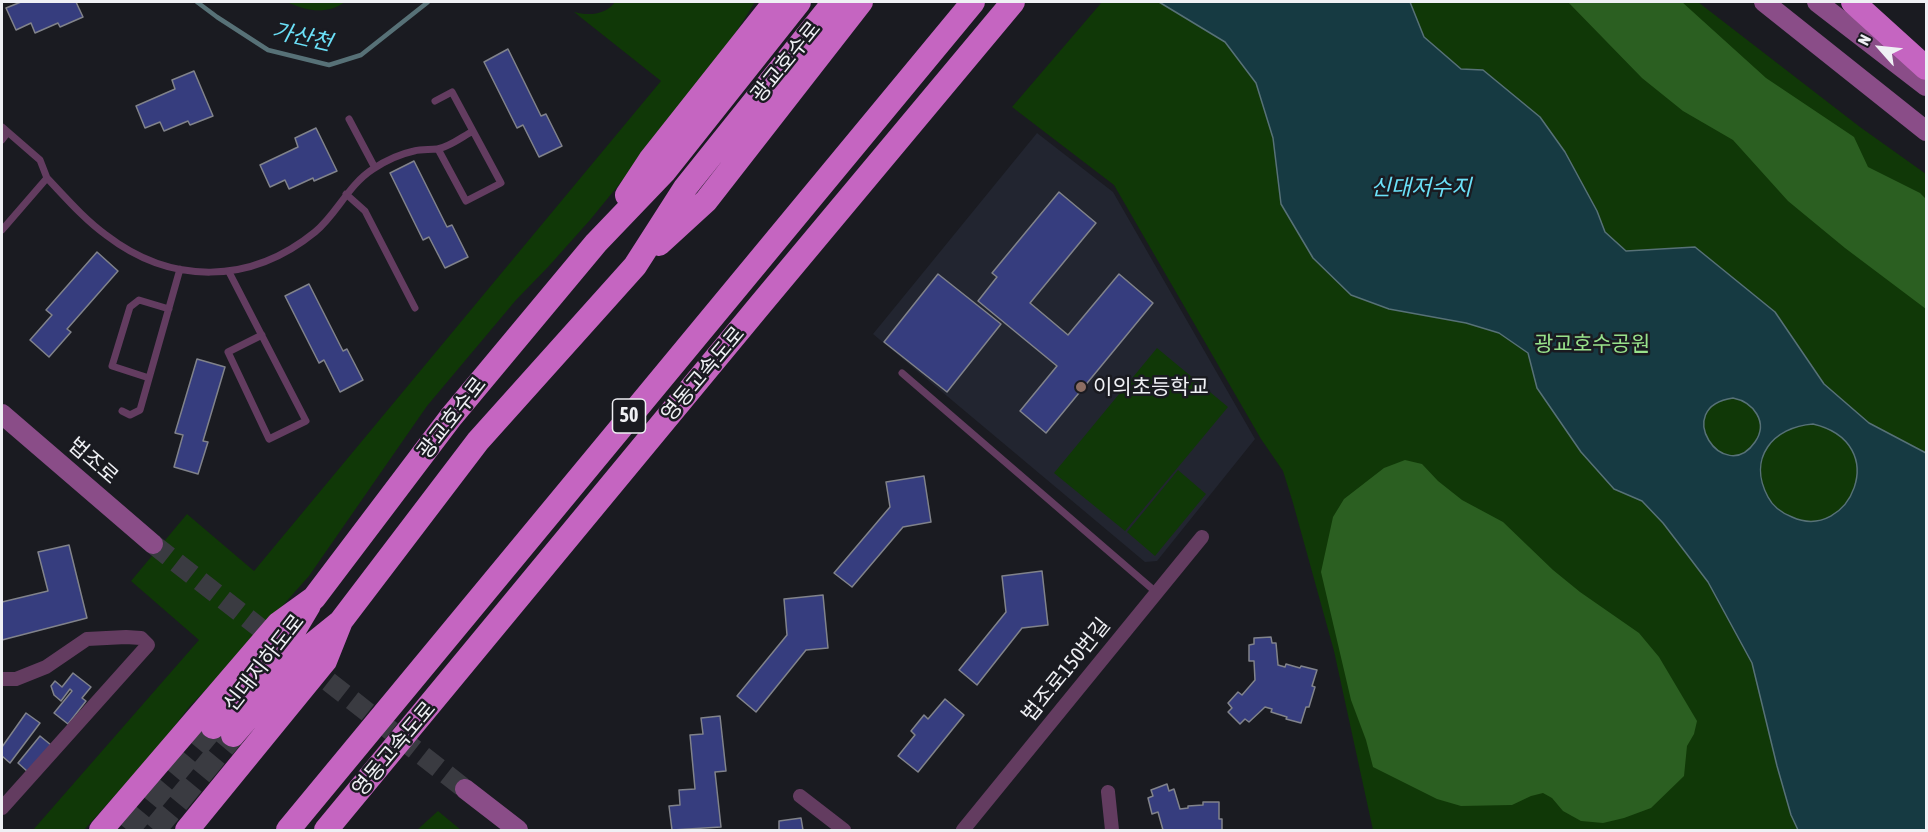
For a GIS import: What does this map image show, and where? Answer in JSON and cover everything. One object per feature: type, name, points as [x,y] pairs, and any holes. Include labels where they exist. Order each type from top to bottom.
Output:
[{"type":"highway","points":[[596,243],[650,160],[775,2]]},
{"type":"highway","name":"광교호수로","points":[[101,831],[278,624],[314,598],[451,417],[596,243],[664,172],[799,2]]},
{"type":"highway","name":"광교호수로","points":[[187,831],[325,661],[341,621],[478,441],[635,266],[685,188],[834,2]]},
{"type":"highway","points":[[635,266],[706,201],[861,2]]},
{"type":"highway","name":"영동고속도로","points":[[288,831],[972,2]]},
{"type":"highway","name":"영동고속도로","points":[[326,831],[1013,2]]},
{"type":"highway","points":[[1853,2],[1926,68]]},
{"type":"highway","name":"신대지하도로","points":[[314,598],[290,637],[223,731],[309,647],[341,621]]},
{"type":"main road","points":[[1764,2],[1926,131]]},
{"type":"main road","points":[[1817,2],[1926,86]]},
{"type":"main road","name":"법조로","points":[[2,414],[153,544]]},
{"type":"main road","points":[[465,789],[518,831]]},
{"type":"street","name":"법조로150번길","points":[[963,831],[1202,537]]},
{"type":"street","points":[[2,679],[16,679],[46,667],[87,639],[141,638],[148,645],[2,808]]},
{"type":"street","points":[[1108,792],[1112,831]]},
{"type":"street","points":[[800,796],[844,831]]},
{"type":"lane","points":[[435,101],[452,92],[501,183],[466,201],[438,149]]},
{"type":"lane","points":[[349,119],[375,168]]},
{"type":"lane","points":[[2,140],[5,129],[40,159],[47,178],[105,235],[146,259],[180,269],[221,273],[260,264],[299,244],[317,231],[361,177],[375,168],[414,151],[438,149],[473,131]]},
{"type":"lane","points":[[2,230],[47,178]]},
{"type":"lane","points":[[346,194],[365,211],[415,308]]},
{"type":"lane","points":[[122,411],[130,415],[140,410],[180,269]]},
{"type":"lane","points":[[229,272],[262,335],[306,421],[269,439],[228,352],[262,335]]},
{"type":"lane","points":[[149,378],[112,366],[130,307],[138,300],[169,309]]},
{"type":"lane","points":[[902,373],[1157,592]]},
{"type":"shaded area","name":"이의초등학교","points":[[1037,133],[1113,192],[1255,439],[1157,561],[1145,562],[873,334]]},
{"type":"green space","points":[[287,2],[345,2],[331,9],[316,10]]},
{"type":"green space","points":[[615,2],[755,2],[711,72],[590,220],[516,300],[427,406],[309,576],[230,665],[189,707],[162,743],[84,830],[33,830],[199,640],[131,581],[187,514],[254,571],[661,81],[574,12],[585,14],[602,12]]},
{"type":"green space","name":"광교호수공원","points":[[1102,2],[1698,2],[1860,127],[1926,174],[1926,830],[1373,830],[1334,651],[1283,471],[1261,439],[1114,185],[1012,107]]},
{"type":"green space","points":[[1568,2],[1682,2],[1766,78],[1854,137],[1868,167],[1920,193],[1926,199],[1926,309],[1845,248],[1788,201],[1733,140],[1683,111],[1642,78]]},
{"type":"green space","points":[[1157,348],[1228,407],[1125,531],[1054,473]]},
{"type":"green space","points":[[1405,460],[1422,464],[1438,481],[1462,500],[1503,522],[1553,570],[1639,633],[1659,657],[1697,721],[1694,734],[1687,746],[1684,776],[1651,808],[1603,823],[1581,821],[1563,811],[1552,798],[1543,793],[1512,805],[1461,806],[1437,799],[1373,767],[1351,700],[1321,572],[1333,517],[1344,499],[1384,468]]},
{"type":"green space","points":[[1178,470],[1206,494],[1155,556],[1127,532]]},
{"type":"green space","points":[[438,811],[461,830],[417,830]]},
{"type":"water","name":"신대저수지","points":[[1159,2],[1410,2],[1424,37],[1461,69],[1483,70],[1540,117],[1565,152],[1597,211],[1605,232],[1626,251],[1695,247],[1775,312],[1824,384],[1869,423],[1926,453],[1926,830],[1798,830],[1791,815],[1777,766],[1752,663],[1708,582],[1663,523],[1642,501],[1614,489],[1581,452],[1537,388],[1528,353],[1499,333],[1466,323],[1389,309],[1351,295],[1313,258],[1281,204],[1273,138],[1256,83],[1225,42]],"holes":[[[1733,398],[1752,408],[1757,414],[1760,427],[1755,442],[1743,453],[1730,455],[1718,450],[1709,440],[1704,428],[1706,415],[1715,404]],[[1813,424],[1838,435],[1852,450],[1857,469],[1854,487],[1845,504],[1831,516],[1813,521],[1792,517],[1775,507],[1762,483],[1761,470],[1762,458],[1776,438],[1799,426]]]},
{"type":"building","points":[[21,2],[76,2],[83,17],[60,27],[58,23],[35,33],[31,23],[16,30],[6,8]]},
{"type":"building","points":[[508,49],[541,116],[546,114],[562,146],[539,157],[523,125],[517,128],[484,62]]},
{"type":"building","points":[[194,71],[213,116],[190,125],[188,121],[164,131],[160,122],[145,128],[136,106],[175,89],[172,80]]},
{"type":"building","points":[[316,128],[337,171],[314,181],[313,178],[289,189],[285,180],[270,187],[260,165],[298,147],[295,138]]},
{"type":"building","points":[[414,161],[447,227],[452,225],[468,257],[445,268],[429,237],[423,240],[390,173]]},
{"type":"building","points":[[1059,192],[1096,223],[1030,303],[1068,335],[1119,274],[1153,303],[1046,433],[1020,411],[1057,366],[978,301],[997,277],[992,273]]},
{"type":"building","points":[[97,252],[118,271],[67,329],[71,332],[49,357],[30,340],[52,315],[46,310]]},
{"type":"building","points":[[938,274],[1001,324],[947,392],[884,342]]},
{"type":"building","points":[[309,284],[343,351],[347,349],[363,380],[340,392],[324,360],[319,363],[285,296]]},
{"type":"building","points":[[197,359],[225,367],[203,441],[208,442],[198,474],[174,467],[183,435],[175,433]]},
{"type":"building","points":[[924,476],[931,522],[903,527],[852,587],[834,573],[890,507],[886,482]]},
{"type":"building","points":[[69,545],[87,618],[2,640],[2,602],[48,591],[38,552]]},
{"type":"building","points":[[1042,571],[1048,625],[1022,628],[977,685],[959,670],[1006,612],[1002,576]]},
{"type":"building","points":[[823,595],[828,648],[806,650],[756,712],[737,696],[787,635],[784,599]]},
{"type":"building","points":[[1271,637],[1272,643],[1276,643],[1278,665],[1285,667],[1286,664],[1317,670],[1309,707],[1306,707],[1301,723],[1286,719],[1287,717],[1271,712],[1272,709],[1265,707],[1249,722],[1245,719],[1240,724],[1228,712],[1232,708],[1228,703],[1238,692],[1242,695],[1255,680],[1254,661],[1249,661],[1249,645],[1254,644],[1254,638]]},
{"type":"building","points":[[73,673],[91,687],[82,698],[86,701],[68,724],[54,713],[72,691],[70,689],[61,701],[54,695],[51,686],[55,681],[62,687]]},
{"type":"building","points":[[945,699],[964,715],[918,772],[898,756],[915,735],[911,731],[924,715],[928,719]]},
{"type":"building","points":[[26,713],[40,723],[10,763],[2,756],[2,747]]},
{"type":"building","points":[[720,716],[726,771],[715,772],[721,827],[672,830],[669,806],[680,805],[679,790],[695,789],[690,735],[703,734],[701,718]]},
{"type":"building","points":[[40,736],[51,745],[28,772],[18,763]]},
{"type":"building","points":[[1167,784],[1169,791],[1174,789],[1180,809],[1203,805],[1203,802],[1219,802],[1219,819],[1222,819],[1222,830],[1163,830],[1158,812],[1152,814],[1148,798],[1153,796],[1151,790]]},
{"type":"building","points":[[801,818],[803,830],[779,830],[779,821]]},
{"type":"waterway","name":"가산천","points":[[197,2],[268,50],[329,65],[361,55],[428,2]]},
{"type":"tunnel","points":[[153,544],[279,643]]},
{"type":"tunnel","points":[[305,663],[465,789]]},
{"type":"tunnel","points":[[127,830],[213,727]]},
{"type":"tunnel","points":[[154,830],[233,735]]},
{"type":"place","name":"이의초등학교","points":[[1081,387]]}]
